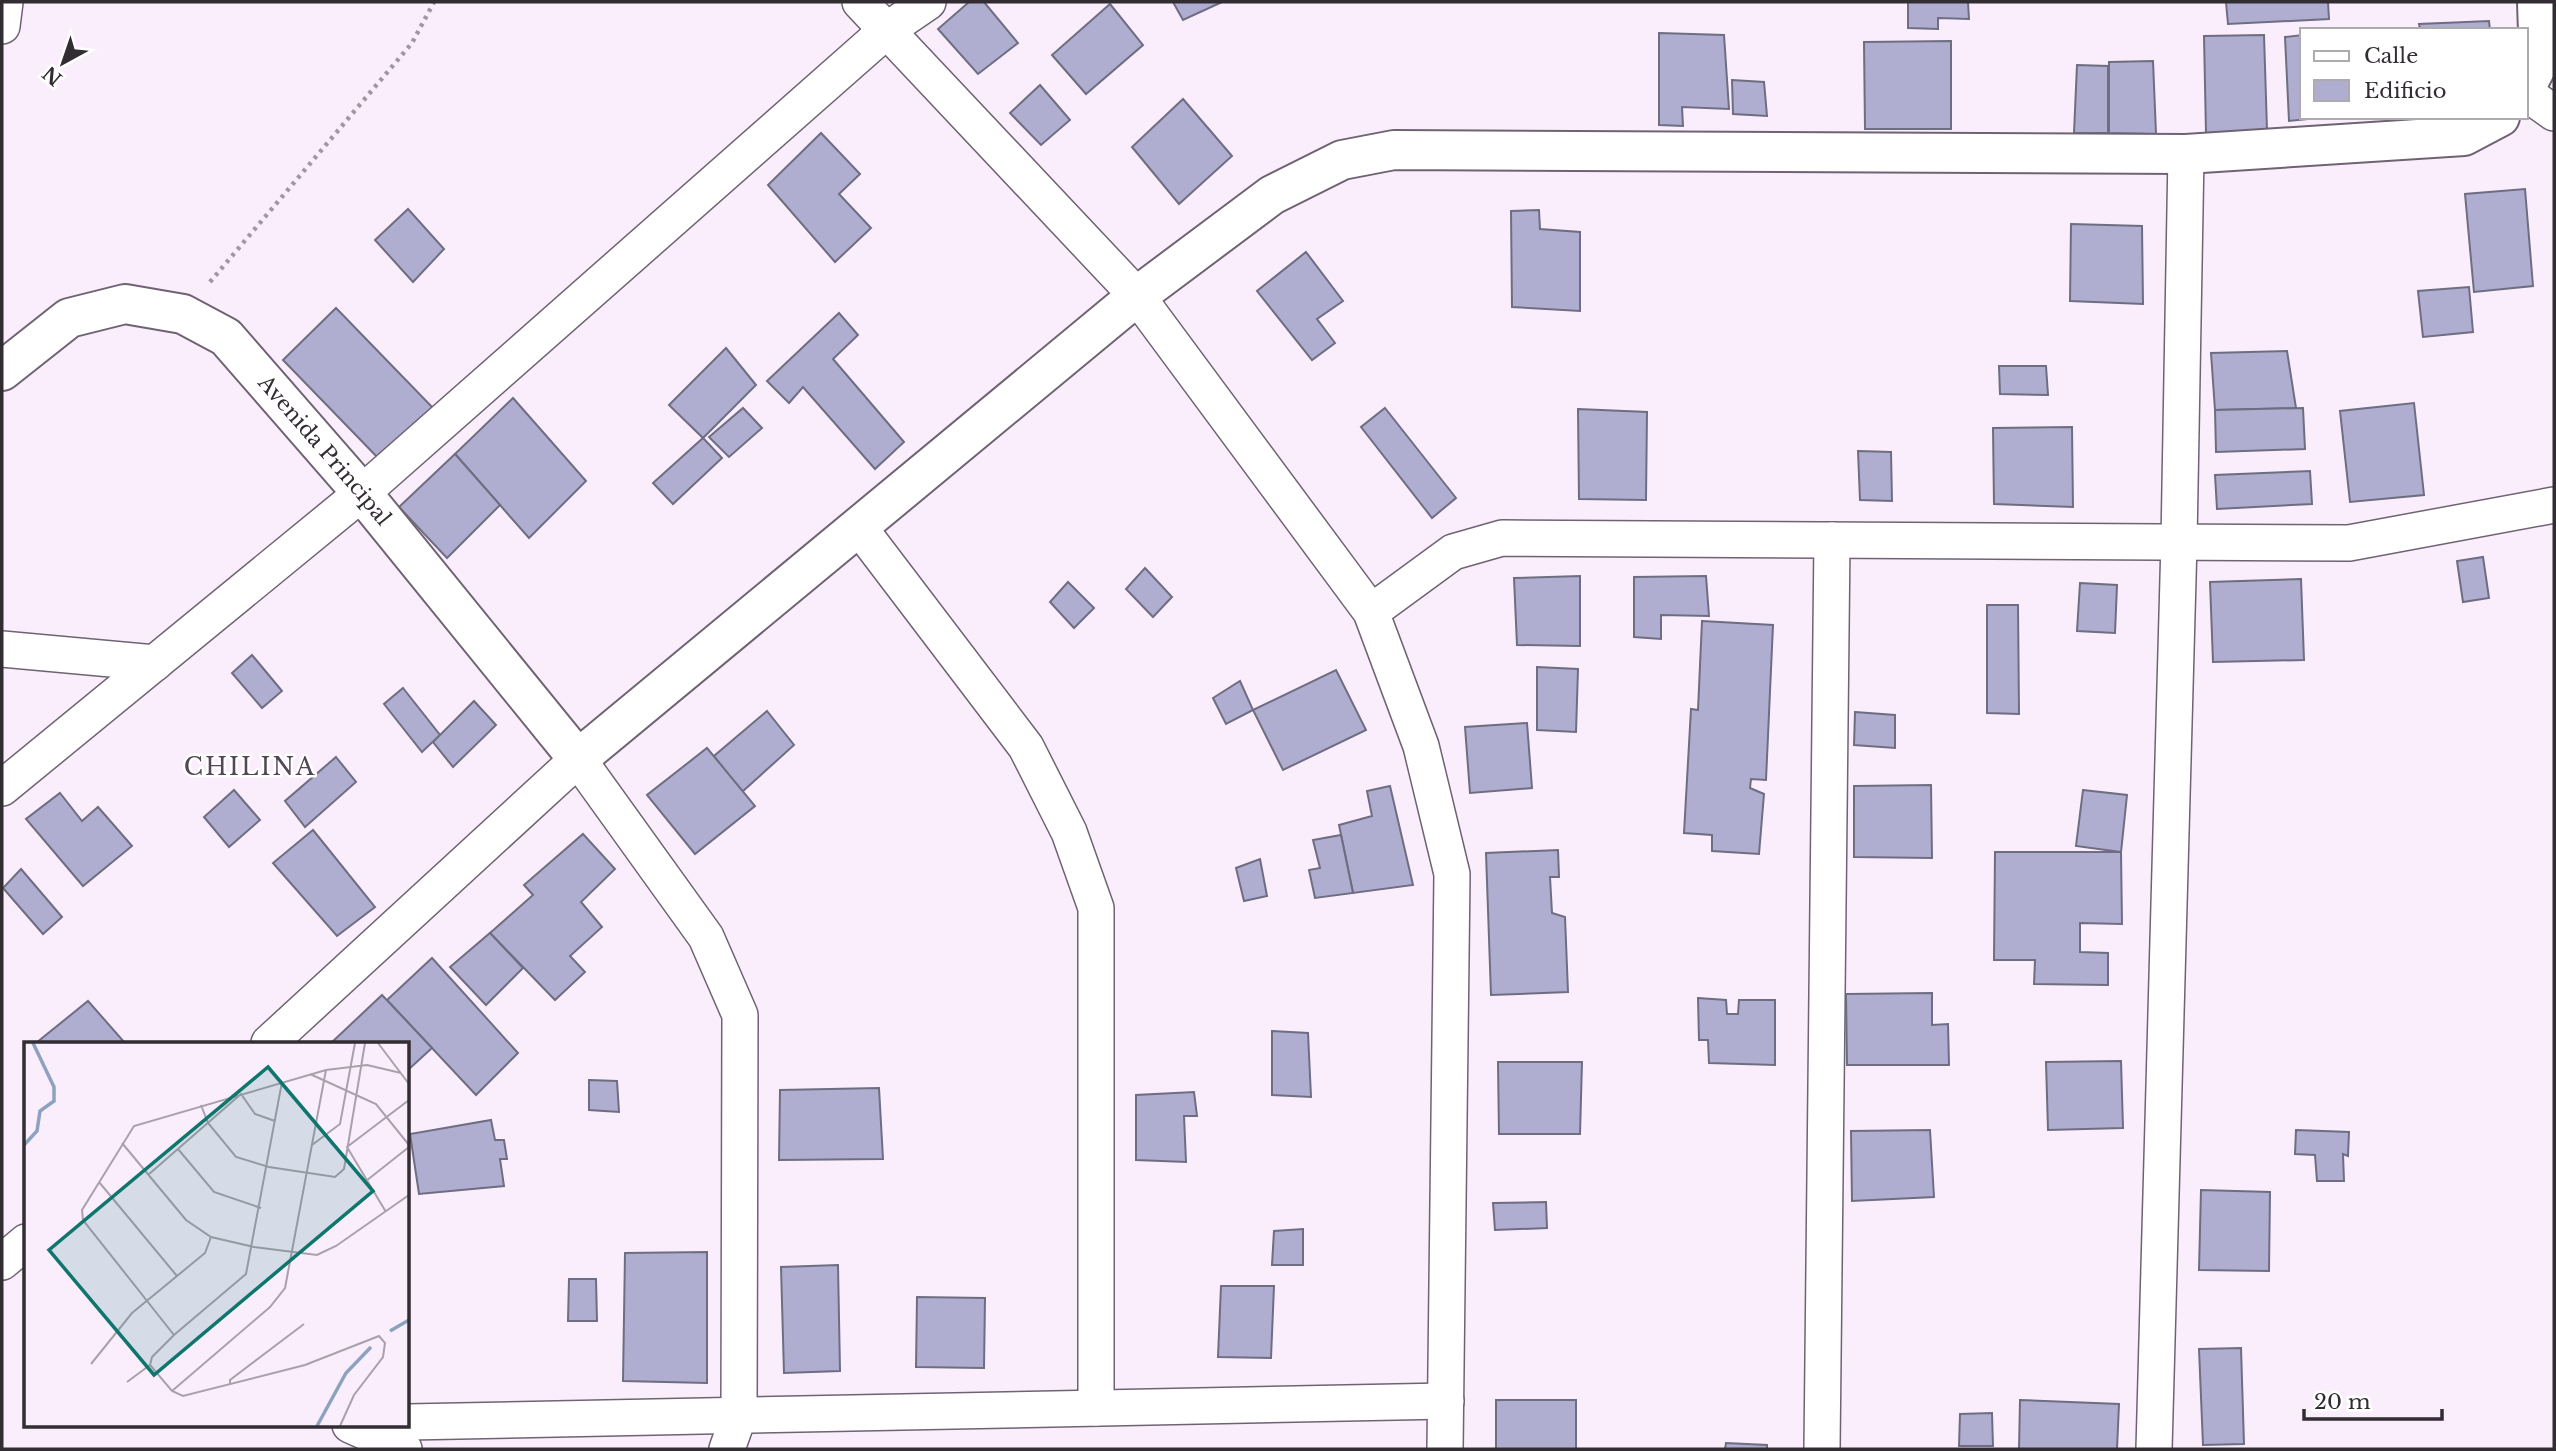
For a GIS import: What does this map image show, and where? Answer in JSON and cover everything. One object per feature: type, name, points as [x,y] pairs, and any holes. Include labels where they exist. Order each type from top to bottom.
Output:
[{"type":"street","points":[[2,26],[5,2]]},
{"type":"street","points":[[860,2],[1136,296],[1371,612],[1421,746],[1451,874],[1446,1449]]},
{"type":"street","points":[[2,788],[362,493],[887,30],[928,2]]},
{"type":"street","points":[[2528,83],[2539,62],[2537,2]]},
{"type":"street","points":[[2528,94],[2554,113]]},
{"type":"street","points":[[272,1042],[578,760],[1136,296],[1272,195],[1342,160],[1394,150],[2186,154],[2464,136],[2496,119]]},
{"type":"street","points":[[2154,1449],[2179,541],[2186,154]]},
{"type":"street","name":"Avenida Principal","points":[[2,371],[69,318],[125,304],[183,314],[226,337],[362,493],[578,760]]},
{"type":"street","points":[[1371,612],[1453,552],[1502,538],[2348,543],[2554,505]]},
{"type":"street","points":[[858,526],[1026,747],[1069,832],[1096,908],[1096,1408]]},
{"type":"street","points":[[1822,1449],[1832,540]]},
{"type":"street","points":[[2,649],[155,663]]},
{"type":"street","points":[[578,760],[706,937],[740,1015],[739,1415],[727,1449]]},
{"type":"street","points":[[2,1262],[24,1244]]},
{"type":"street","points":[[2,1269],[24,1279]]},
{"type":"street","points":[[410,1422],[1446,1401]]},
{"type":"street","points":[[352,1426],[404,1449]]},
{"type":"path","points":[[183,314],[412,43],[434,2]]},
{"type":"building","points":[[969,2],[984,2],[1018,43],[978,74],[938,29]]},
{"type":"building","points":[[1173,2],[1222,2],[1183,20]]},
{"type":"building","points":[[1908,2],[1968,2],[1969,19],[1938,18],[1938,29],[1908,28]]},
{"type":"building","points":[[2226,2],[2328,2],[2329,19],[2228,24]]},
{"type":"building","points":[[1110,4],[1143,45],[1086,94],[1052,55]]},
{"type":"building","points":[[2489,21],[2490,28],[2420,28],[2419,24]]},
{"type":"building","points":[[1659,33],[1724,35],[1729,109],[1682,107],[1683,126],[1659,125]]},
{"type":"building","points":[[2264,35],[2267,130],[2206,133],[2204,36]]},
{"type":"building","points":[[2300,35],[2300,119],[2308,119],[2289,121],[2285,37]]},
{"type":"building","points":[[1951,41],[1951,129],[1865,129],[1864,42]]},
{"type":"building","points":[[2153,61],[2156,134],[2109,133],[2109,62]]},
{"type":"building","points":[[2077,65],[2108,66],[2108,133],[2074,133]]},
{"type":"building","points":[[1732,80],[1764,82],[1767,116],[1733,114]]},
{"type":"building","points":[[1040,85],[1070,120],[1041,145],[1010,113]]},
{"type":"building","points":[[1183,99],[1232,156],[1179,204],[1132,147]]},
{"type":"building","points":[[821,133],[860,174],[839,194],[871,228],[835,262],[768,185]]},
{"type":"building","points":[[2525,189],[2533,286],[2474,292],[2465,194]]},
{"type":"building","points":[[408,209],[444,249],[413,282],[375,240]]},
{"type":"building","points":[[1539,210],[1540,229],[1580,232],[1580,311],[1512,307],[1511,211]]},
{"type":"building","points":[[2071,224],[2142,226],[2143,304],[2070,301]]},
{"type":"building","points":[[1306,252],[1343,301],[1317,319],[1335,343],[1312,360],[1257,291]]},
{"type":"building","points":[[2469,287],[2473,332],[2423,337],[2418,291]]},
{"type":"building","points":[[336,308],[434,409],[381,461],[283,360]]},
{"type":"building","points":[[839,313],[858,335],[833,359],[904,442],[875,469],[803,387],[789,403],[767,381]]},
{"type":"building","points":[[726,348],[756,385],[703,438],[669,405]]},
{"type":"building","points":[[2287,351],[2296,408],[2215,410],[2211,353]]},
{"type":"building","points":[[1999,366],[2046,366],[2048,395],[2000,394]]},
{"type":"building","points":[[513,398],[586,481],[529,538],[455,454]]},
{"type":"building","points":[[2414,403],[2424,495],[2350,502],[2340,411]]},
{"type":"building","points":[[743,408],[762,428],[729,457],[709,437]]},
{"type":"building","points":[[1385,408],[1456,498],[1432,518],[1361,427]]},
{"type":"building","points":[[2303,408],[2305,449],[2216,452],[2215,410]]},
{"type":"building","points":[[1578,409],[1647,412],[1646,500],[1579,499]]},
{"type":"building","points":[[2072,427],[2073,507],[1994,504],[1993,428]]},
{"type":"building","points":[[703,438],[722,458],[673,504],[653,483]]},
{"type":"building","points":[[1858,451],[1891,452],[1892,501],[1860,500]]},
{"type":"building","points":[[455,454],[500,505],[447,558],[399,507]]},
{"type":"building","points":[[2310,471],[2312,504],[2217,509],[2215,475]]},
{"type":"building","points":[[2483,557],[2489,598],[2463,602],[2457,561]]},
{"type":"building","points":[[1145,568],[1172,597],[1153,617],[1126,589]]},
{"type":"building","points":[[1580,576],[1580,646],[1517,645],[1514,578]]},
{"type":"building","points":[[1706,576],[1709,616],[1661,615],[1661,639],[1634,637],[1634,577]]},
{"type":"building","points":[[2301,579],[2304,660],[2213,662],[2210,582]]},
{"type":"building","points":[[1068,582],[1094,608],[1074,628],[1050,602]]},
{"type":"building","points":[[2080,583],[2117,585],[2115,633],[2077,631]]},
{"type":"building","points":[[1987,605],[2018,605],[2019,714],[1987,713]]},
{"type":"building","points":[[1702,621],[1773,625],[1766,780],[1751,779],[1750,788],[1764,794],[1759,854],[1712,851],[1712,835],[1684,833],[1691,709],[1698,710]]},
{"type":"building","points":[[252,655],[282,691],[262,708],[232,673]]},
{"type":"building","points":[[1537,667],[1578,669],[1576,732],[1537,730]]},
{"type":"building","points":[[1336,670],[1366,730],[1283,770],[1253,710]]},
{"type":"building","points":[[1240,681],[1253,710],[1226,724],[1213,698]]},
{"type":"building","points":[[403,688],[440,735],[422,752],[384,704]]},
{"type":"building","points":[[474,701],[496,725],[453,767],[433,742]]},
{"type":"building","points":[[767,711],[794,745],[742,792],[714,756]]},
{"type":"building","points":[[1855,712],[1895,715],[1895,748],[1854,745]]},
{"type":"building","points":[[1527,723],[1532,788],[1470,793],[1465,727]]},
{"type":"building","points":[[707,748],[755,806],[695,854],[647,795]]},
{"type":"building","points":[[336,757],[356,782],[305,827],[285,801]]},
{"type":"building","points":[[1931,785],[1932,858],[1854,857],[1854,786]]},
{"type":"building","points":[[1390,786],[1413,885],[1353,893],[1339,825],[1372,816],[1367,791]]},
{"type":"building","points":[[234,790],[260,820],[229,847],[204,817]]},
{"type":"building","points":[[2083,790],[2127,795],[2121,852],[2076,846]]},
{"type":"building","points":[[60,793],[82,821],[98,807],[132,846],[83,886],[26,819]]},
{"type":"building","points":[[313,830],[375,907],[337,936],[273,863]]},
{"type":"building","points":[[583,834],[615,869],[581,902],[602,927],[570,956],[585,972],[555,1000],[490,933],[533,895],[524,885]]},
{"type":"building","points":[[1341,835],[1353,893],[1315,898],[1309,870],[1320,868],[1313,840]]},
{"type":"building","points":[[1558,850],[1559,877],[1550,877],[1552,913],[1565,917],[1568,992],[1491,995],[1486,853]]},
{"type":"building","points":[[1995,852],[2121,852],[2122,924],[2080,923],[2080,952],[2108,953],[2108,985],[2034,984],[2035,960],[1994,960]]},
{"type":"building","points":[[1260,859],[1267,896],[1244,901],[1236,868]]},
{"type":"building","points":[[21,869],[62,917],[43,934],[3,888]]},
{"type":"building","points":[[490,933],[523,968],[486,1005],[450,967]]},
{"type":"building","points":[[432,958],[518,1053],[476,1095],[387,1000]]},
{"type":"building","points":[[1932,993],[1932,1025],[1948,1024],[1949,1065],[1847,1065],[1846,994]]},
{"type":"building","points":[[382,995],[432,1048],[410,1068],[410,1042],[332,1042]]},
{"type":"building","points":[[1698,998],[1726,1000],[1727,1014],[1738,1014],[1739,1000],[1775,1000],[1775,1065],[1709,1063],[1708,1040],[1699,1040]]},
{"type":"building","points":[[88,1001],[124,1042],[37,1042]]},
{"type":"building","points":[[1272,1031],[1308,1033],[1311,1097],[1272,1095]]},
{"type":"building","points":[[2121,1061],[2123,1128],[2048,1130],[2046,1062]]},
{"type":"building","points":[[1498,1062],[1582,1062],[1580,1134],[1499,1134]]},
{"type":"building","points":[[589,1080],[617,1081],[619,1112],[589,1110]]},
{"type":"building","points":[[879,1088],[883,1159],[779,1160],[780,1090]]},
{"type":"building","points":[[1194,1092],[1197,1116],[1184,1116],[1186,1162],[1136,1160],[1136,1095]]},
{"type":"building","points":[[491,1120],[495,1140],[504,1140],[507,1159],[500,1159],[504,1186],[419,1194],[410,1134]]},
{"type":"building","points":[[1930,1130],[1934,1197],[1852,1201],[1851,1131]]},
{"type":"building","points":[[2296,1130],[2349,1132],[2348,1156],[2343,1154],[2344,1181],[2317,1181],[2315,1155],[2295,1154]]},
{"type":"building","points":[[2201,1190],[2270,1192],[2269,1271],[2199,1270]]},
{"type":"building","points":[[1546,1202],[1547,1228],[1495,1230],[1493,1203]]},
{"type":"building","points":[[1303,1229],[1303,1265],[1272,1265],[1274,1231]]},
{"type":"building","points":[[707,1252],[707,1383],[623,1381],[625,1253]]},
{"type":"building","points":[[838,1265],[840,1371],[784,1373],[781,1267]]},
{"type":"building","points":[[569,1279],[596,1279],[597,1321],[568,1321]]},
{"type":"building","points":[[1221,1286],[1274,1286],[1271,1358],[1218,1357]]},
{"type":"building","points":[[917,1297],[985,1298],[984,1368],[916,1367]]},
{"type":"building","points":[[2241,1348],[2244,1444],[2203,1445],[2199,1349]]},
{"type":"building","points":[[1496,1400],[1576,1400],[1576,1449],[1496,1449]]},
{"type":"building","points":[[2020,1400],[2119,1404],[2117,1449],[2019,1449]]},
{"type":"building","points":[[1992,1413],[1993,1446],[1959,1446],[1960,1414]]},
{"type":"building","points":[[1726,1443],[1767,1445],[1767,1449],[1725,1449]]},
{"type":"district","name":"CHILINA","points":[[250,767]]}]
